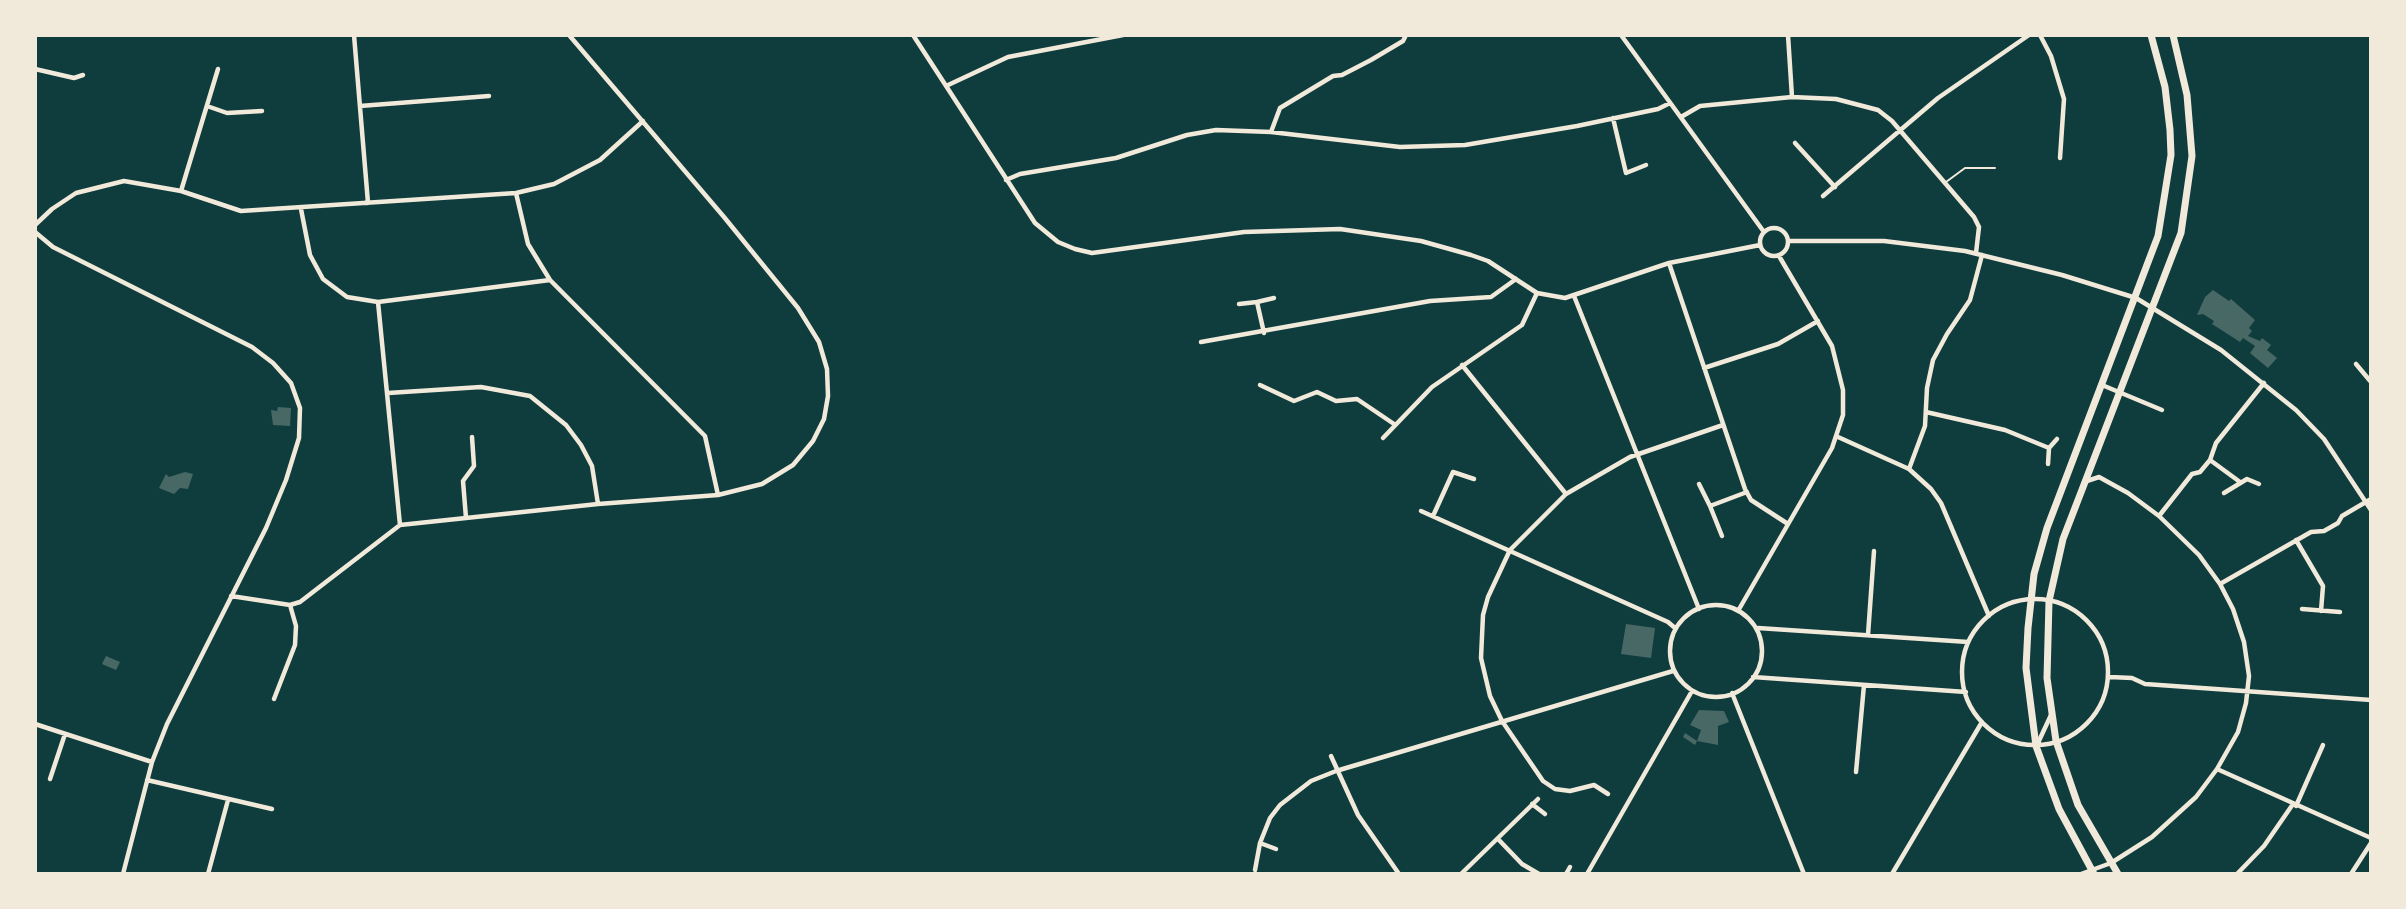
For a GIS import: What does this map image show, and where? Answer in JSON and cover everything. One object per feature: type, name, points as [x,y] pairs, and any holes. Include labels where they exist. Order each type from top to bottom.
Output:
[{"type":"highway","points":[[2093,872],[2059,808],[2036,746],[2026,668],[2030,599],[2047,528],[2158,236],[2171,155],[2165,88],[2151,35]]},
{"type":"highway","points":[[2118,874],[2078,805],[2056,741],[2051,715],[2047,654],[2049,601],[2063,539],[2178,244],[2192,156],[2187,95],[2173,35]]},
{"type":"street","points":[[354,35],[368,203]]},
{"type":"street","points":[[232,596],[290,605],[316,592],[400,525],[598,504],[718,495],[762,484],[793,465],[813,441],[824,419],[828,396],[827,369],[819,342],[798,309],[569,35]]},
{"type":"street","points":[[913,35],[1006,180],[1046,234],[1067,246],[1092,253],[1244,232],[1340,229],[1421,241],[1471,255],[1537,293],[1555,298],[1574,296],[1670,263],[1760,245]]},
{"type":"street","points":[[946,86],[1008,57],[1123,35]]},
{"type":"street","points":[[1270,132],[1280,108],[1333,76],[1342,75],[1404,41],[1406,35]]},
{"type":"street","points":[[1621,35],[1764,232]]},
{"type":"street","points":[[1788,35],[1792,97]]},
{"type":"street","points":[[2015,35],[2018,42]]},
{"type":"street","points":[[1823,195],[1938,98],[2029,35]]},
{"type":"street","points":[[2040,35],[2051,56],[2064,99],[2060,158]]},
{"type":"street","points":[[35,69],[74,78],[83,75]]},
{"type":"street","points":[[181,191],[218,69]]},
{"type":"street","points":[[360,106],[489,96]]},
{"type":"street","points":[[1681,117],[1700,106],[1792,97],[1836,99],[1867,106],[1885,115],[1900,130],[1979,227],[1979,254],[1970,300],[1933,360],[1927,388],[1922,441],[1909,469]]},
{"type":"street","points":[[1006,180],[1020,174],[1116,158],[1201,132],[1270,132],[1355,144],[1421,147],[1465,145],[1658,109],[1670,103]]},
{"type":"street","points":[[207,106],[227,113],[262,111]]},
{"type":"street","points":[[1613,118],[1626,173],[1646,165]]},
{"type":"street","points":[[35,225],[70,197],[107,183],[142,182],[181,191],[241,211],[301,209],[516,192],[554,184],[600,160],[643,121]]},
{"type":"street","points":[[1795,143],[1835,187]]},
{"type":"street","points":[[516,192],[528,244],[550,280],[705,436],[718,495]]},
{"type":"street","points":[[301,209],[310,255],[323,279],[347,297],[378,302],[550,280]]},
{"type":"street","points":[[1760,245],[1767,255],[1779,256],[1787,248],[1786,234],[1778,228],[1764,232]]},
{"type":"street","points":[[35,232],[53,247],[252,346],[273,363],[291,383],[300,408],[296,450],[266,528],[167,724],[152,762],[123,874]]},
{"type":"street","points":[[1760,245],[1764,232]]},
{"type":"street","points":[[1788,241],[1884,242],[1979,254],[2062,275],[2136,298],[2221,350],[2296,410],[2324,439],[2368,500],[2371,510]]},
{"type":"street","points":[[1738,611],[1838,437],[1843,415],[1839,366],[1818,321],[1779,256]]},
{"type":"street","points":[[1670,263],[1746,492],[1751,500],[1788,524]]},
{"type":"street","points":[[1201,342],[1265,333],[1430,301],[1491,297],[1516,279]]},
{"type":"street","points":[[1383,438],[1432,387],[1522,325],[1537,293]]},
{"type":"street","points":[[1574,296],[1699,609]]},
{"type":"street","points":[[1239,304],[1274,298]]},
{"type":"street","points":[[378,302],[400,525]]},
{"type":"street","points":[[1257,302],[1265,333]]},
{"type":"street","points":[[1704,368],[1778,344],[1818,321]]},
{"type":"street","points":[[2356,364],[2371,382]]},
{"type":"street","points":[[1462,365],[1566,494]]},
{"type":"street","points":[[2159,516],[2192,474],[2200,472],[2210,460],[2217,443],[2264,383]]},
{"type":"street","points":[[1260,385],[1294,401],[1317,392],[1336,401],[1357,399],[1394,425]]},
{"type":"street","points":[[2102,385],[2162,410]]},
{"type":"street","points":[[388,393],[481,387],[530,396],[566,425],[581,445],[592,466],[598,504]]},
{"type":"street","points":[[1926,412],[2005,430],[2049,448]]},
{"type":"street","points":[[1608,794],[1594,785],[1570,790],[1555,789],[1543,781],[1502,721],[1484,678],[1480,638],[1488,597],[1510,550],[1566,494],[1637,454],[1723,425]]},
{"type":"street","points":[[466,518],[463,481],[474,466],[472,437]]},
{"type":"street","points":[[1838,437],[1909,469],[1921,478],[1941,503],[1989,616]]},
{"type":"street","points":[[2048,464],[2049,448],[2057,439]]},
{"type":"street","points":[[2210,460],[2240,482]]},
{"type":"street","points":[[1433,516],[1453,472],[1474,479]]},
{"type":"street","points":[[2081,874],[2093,872],[2111,863],[2174,818],[2196,797],[2217,769],[2238,732],[2248,691],[2244,642],[2220,584],[2199,555],[2159,516],[2128,493],[2099,477],[2085,482]]},
{"type":"street","points":[[2224,493],[2247,479],[2259,484]]},
{"type":"street","points":[[1699,484],[1722,536]]},
{"type":"street","points":[[1710,506],[1746,492]]},
{"type":"street","points":[[2220,584],[2311,532],[2324,531],[2368,500]]},
{"type":"street","points":[[1422,511],[1668,622],[1675,628]]},
{"type":"street","points":[[2296,540],[2323,586],[2321,611]]},
{"type":"street","points":[[1868,635],[1874,551]]},
{"type":"street","points":[[2030,599],[2049,601],[2074,611],[2094,628],[2106,653],[2110,677],[2101,702],[2087,723],[2068,737],[2036,746],[2012,742],[1982,722],[1966,692],[1963,662],[1968,642],[1980,624],[2012,603],[2030,599]]},
{"type":"street","points":[[274,699],[295,645],[296,626],[290,605]]},
{"type":"street","points":[[1713,605],[1738,611],[1758,628],[1762,640],[1759,664],[1753,677],[1732,693],[1714,696],[1692,691],[1674,671],[1670,642],[1675,628],[1699,609],[1713,605]]},
{"type":"street","points":[[2302,609],[2340,612]]},
{"type":"street","points":[[1758,628],[1968,642]]},
{"type":"street","points":[[1255,870],[1260,843],[1270,818],[1280,805],[1311,782],[1336,771],[1674,671]]},
{"type":"street","points":[[1753,677],[1966,692]]},
{"type":"street","points":[[2110,677],[2132,678],[2145,684],[2371,700]]},
{"type":"street","points":[[1856,772],[1864,685]]},
{"type":"street","points":[[1587,874],[1692,691]]},
{"type":"street","points":[[1732,693],[1804,874]]},
{"type":"street","points":[[2036,746],[2051,715]]},
{"type":"street","points":[[1892,874],[1982,722]]},
{"type":"street","points":[[35,724],[152,762]]},
{"type":"street","points":[[50,779],[65,734]]},
{"type":"street","points":[[2237,874],[2264,846],[2295,805],[2323,745]]},
{"type":"street","points":[[1331,756],[1358,815],[1399,874]]},
{"type":"street","points":[[2217,769],[2371,840],[2351,874]]},
{"type":"street","points":[[148,780],[272,809]]},
{"type":"street","points":[[1461,874],[1538,799]]},
{"type":"street","points":[[208,874],[228,800]]},
{"type":"street","points":[[1532,804],[1545,814]]},
{"type":"street","points":[[1497,839],[1522,864],[1539,874]]},
{"type":"street","points":[[1260,843],[1276,849]]},
{"type":"street","points":[[1566,874],[1570,867]]},
{"type":"lane","points":[[1945,183],[1965,168],[1995,168]]},
{"type":"building","points":[[2213,290],[2229,301],[2231,299],[2255,320],[2249,328],[2252,331],[2248,336],[2260,341],[2262,338],[2271,345],[2267,350],[2277,358],[2268,368],[2250,353],[2255,346],[2243,338],[2240,342],[2212,324],[2214,321],[2203,314],[2197,315],[2205,297]]},
{"type":"building","points":[[278,407],[291,408],[290,426],[273,425],[271,410],[277,411]]},
{"type":"building","points":[[185,472],[193,474],[188,489],[180,488],[174,494],[159,488],[166,474],[169,477]]},
{"type":"building","points":[[1626,624],[1655,628],[1651,658],[1621,654]]},
{"type":"building","points":[[106,656],[120,662],[116,670],[102,664]]},
{"type":"building","points":[[1699,710],[1724,711],[1729,722],[1718,726],[1718,745],[1697,741],[1701,730],[1690,725]]},
{"type":"building","points":[[1685,733],[1697,741],[1695,745],[1683,737]]}]
